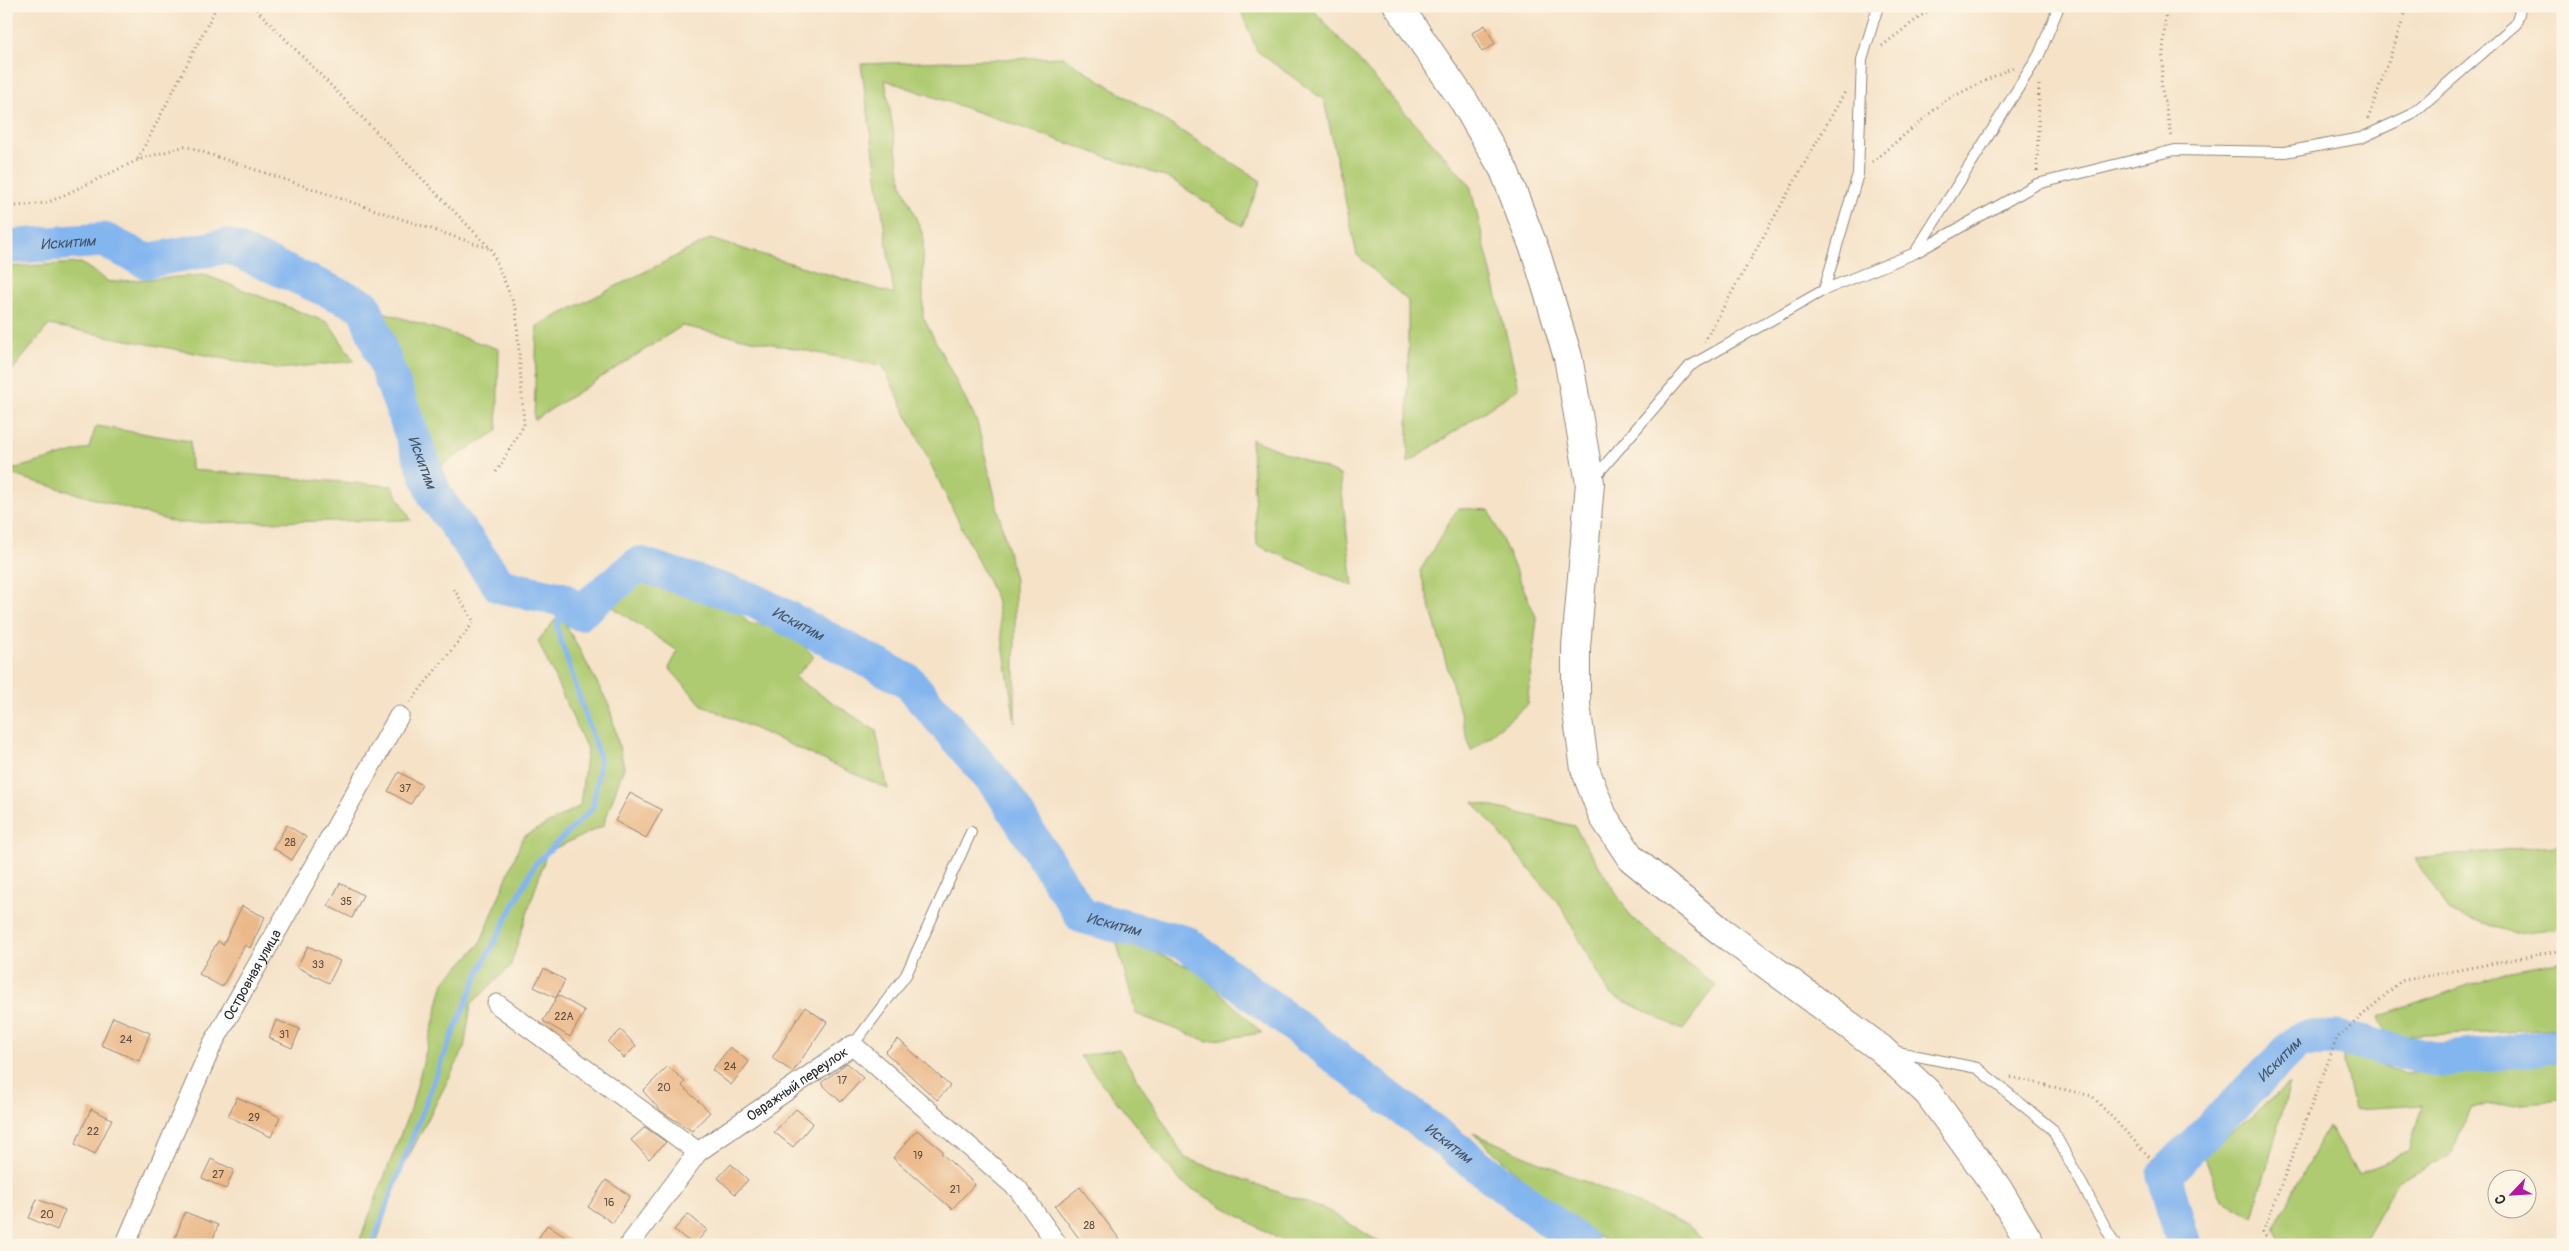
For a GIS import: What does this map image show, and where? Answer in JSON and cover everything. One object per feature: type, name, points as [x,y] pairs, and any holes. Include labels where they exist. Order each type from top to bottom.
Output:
[{"type":"main road","points":[[1398,6],[1465,103],[1504,170],[1536,253],[1568,357],[1590,483],[1576,647],[1576,705],[1585,769],[1603,816],[1631,858],[1722,932],[1880,1048],[1928,1093],[1998,1189],[2031,1245]]},
{"type":"street","name":"Островная улица","points":[[125,1245],[212,1045],[399,716]]},
{"type":"street","points":[[497,1004],[698,1152]]},
{"type":"street","name":"Овражный переулок","points":[[629,1245],[698,1152],[853,1045],[1018,1190],[1058,1245]]},
{"type":"lane","points":[[1824,290],[1858,174],[1862,60],[1878,6]]},
{"type":"lane","points":[[1915,253],[2039,55],[2059,6]]},
{"type":"lane","points":[[1590,483],[1690,366],[1824,290],[1915,253],[2037,184],[2175,150],[2285,152],[2361,138],[2412,115],[2516,24],[2521,6]]},
{"type":"lane","points":[[853,1045],[906,975],[971,832]]},
{"type":"lane","points":[[1880,1048],[1977,1068],[2052,1129],[2115,1245]]},
{"type":"path","points":[[138,160],[217,6]]},
{"type":"path","points":[[253,6],[491,249],[516,309],[524,425],[495,474]]},
{"type":"path","points":[[1690,366],[1862,60],[1934,6]]},
{"type":"path","points":[[2166,6],[2161,85],[2175,150]]},
{"type":"path","points":[[2361,138],[2408,6]]},
{"type":"path","points":[[1858,174],[1946,100],[2039,55],[2037,184]]},
{"type":"path","points":[[6,207],[47,203],[138,160],[185,146],[491,249]]},
{"type":"path","points":[[399,716],[474,622],[452,586]]},
{"type":"path","points":[[2271,1245],[2263,1232],[2337,1038],[2401,980],[2563,950]]},
{"type":"path","points":[[1977,1068],[2092,1096],[2154,1162]]},
{"type":"green space","points":[[1239,6],[1310,6],[1470,185],[1519,388],[1408,463],[1408,301],[1357,255],[1324,100],[1257,51]]},
{"type":"green space","points":[[1063,57],[1261,181],[1242,226],[1171,179],[885,80],[902,185],[923,235],[923,317],[977,422],[1015,580],[1015,722],[996,598],[883,366],[682,326],[534,420],[537,326],[710,239],[894,294],[861,64]]},
{"type":"green space","points":[[81,263],[109,282],[205,275],[329,323],[354,361],[278,369],[49,325],[6,378],[6,267]]},
{"type":"green space","points":[[380,311],[499,349],[497,431],[435,469]]},
{"type":"green space","points":[[96,426],[190,441],[191,470],[392,486],[411,520],[177,523],[6,473],[6,471],[89,448]]},
{"type":"green space","points":[[1251,439],[1340,475],[1353,586],[1257,545]]},
{"type":"green space","points":[[1458,508],[1489,510],[1537,619],[1527,705],[1471,751],[1420,571]]},
{"type":"green space","points":[[644,578],[723,599],[750,624],[787,626],[814,657],[794,677],[876,731],[888,789],[702,705],[669,668],[678,651],[608,604]]},
{"type":"green space","points":[[560,614],[609,705],[624,767],[603,826],[547,852],[510,967],[471,1004],[464,1049],[396,1181],[376,1245],[358,1245],[412,1105],[444,982],[480,944],[523,837],[580,806],[587,749],[538,641]]},
{"type":"green space","points":[[1473,802],[1574,826],[1631,917],[1716,986],[1683,1030],[1610,994],[1560,905]]},
{"type":"green space","points":[[2563,844],[2563,928],[2514,933],[2448,911],[2415,859]]},
{"type":"green space","points":[[1115,936],[1198,971],[1262,1033],[1207,1041],[1136,1014]]},
{"type":"green space","points":[[2563,961],[2563,1028],[2388,1037],[2379,1017],[2510,970]]},
{"type":"green space","points":[[1119,1049],[1185,1158],[1329,1211],[1384,1245],[1289,1245],[1182,1183],[1080,1056]]},
{"type":"green space","points":[[2341,1049],[2405,1074],[2551,1056],[2563,1063],[2563,1100],[2470,1107],[2452,1154],[2397,1182],[2361,1245],[2282,1245],[2273,1229],[2328,1126],[2358,1174],[2409,1151],[2422,1105],[2354,1109]]},
{"type":"green space","points":[[2290,1084],[2253,1217],[2222,1200],[2204,1156]]},
{"type":"green space","points":[[1473,1133],[1688,1226],[1708,1245],[1613,1245],[1566,1218]]},
{"type":"building","points":[[1485,25],[1495,44],[1482,52],[1472,33]]},
{"type":"building","points":[[399,772],[422,785],[411,804],[388,791]]},
{"type":"building","points":[[630,793],[662,810],[646,838],[615,821]]},
{"type":"building","points":[[287,825],[306,837],[292,860],[273,848]]},
{"type":"building","points":[[340,883],[363,895],[352,918],[328,906]]},
{"type":"building","points":[[242,906],[265,917],[250,948],[245,945],[222,987],[199,974],[218,941],[223,945]]},
{"type":"building","points":[[308,946],[340,961],[329,983],[297,967]]},
{"type":"building","points":[[544,969],[565,980],[556,998],[534,987]]},
{"type":"building","points":[[558,995],[585,1011],[570,1037],[543,1021]]},
{"type":"building","points":[[805,1007],[827,1022],[793,1072],[772,1058]]},
{"type":"building","points":[[113,1017],[150,1033],[139,1061],[101,1045]]},
{"type":"building","points":[[276,1020],[300,1029],[292,1048],[269,1038]]},
{"type":"building","points":[[621,1030],[636,1046],[624,1058],[608,1042]]},
{"type":"building","points":[[898,1039],[950,1086],[937,1100],[885,1052]]},
{"type":"building","points":[[730,1047],[749,1062],[731,1085],[712,1070]]},
{"type":"building","points":[[847,1063],[863,1078],[841,1102],[821,1083]]},
{"type":"building","points":[[668,1066],[685,1082],[682,1086],[710,1112],[692,1131],[661,1111],[643,1091]]},
{"type":"building","points":[[237,1097],[280,1117],[271,1137],[228,1116]]},
{"type":"building","points":[[91,1109],[112,1119],[95,1154],[75,1144]]},
{"type":"building","points":[[796,1109],[813,1123],[793,1147],[774,1132]]},
{"type":"building","points":[[645,1127],[666,1142],[649,1159],[631,1140]]},
{"type":"building","points":[[917,1130],[943,1151],[941,1153],[975,1184],[952,1209],[893,1158]]},
{"type":"building","points":[[211,1159],[234,1170],[226,1189],[202,1178]]},
{"type":"building","points":[[731,1164],[748,1180],[735,1194],[718,1178]]},
{"type":"building","points":[[606,1180],[630,1196],[613,1223],[588,1207]]},
{"type":"building","points":[[1080,1187],[1124,1245],[1084,1245],[1055,1206]]},
{"type":"building","points":[[37,1199],[65,1210],[57,1230],[29,1218]]},
{"type":"building","points":[[185,1212],[218,1225],[211,1245],[195,1245],[175,1238]]},
{"type":"building","points":[[688,1214],[707,1230],[694,1245],[674,1230]]},
{"type":"building","points":[[547,1225],[577,1245],[534,1245]]},
{"type":"waterway","name":"Искитим","points":[[6,247],[104,240],[146,261],[227,246],[364,306],[435,496],[500,586],[561,599],[579,613],[639,564],[753,600],[908,681],[1002,791],[1082,916],[1186,943],[1582,1245]]},
{"type":"waterway","points":[[372,1245],[438,1070],[480,970],[535,864],[593,808],[600,759],[557,629],[561,599]]},
{"type":"waterway","name":"Искитим","points":[[2184,1245],[2164,1175],[2300,1039],[2337,1038],[2440,1060],[2563,1045]]}]
